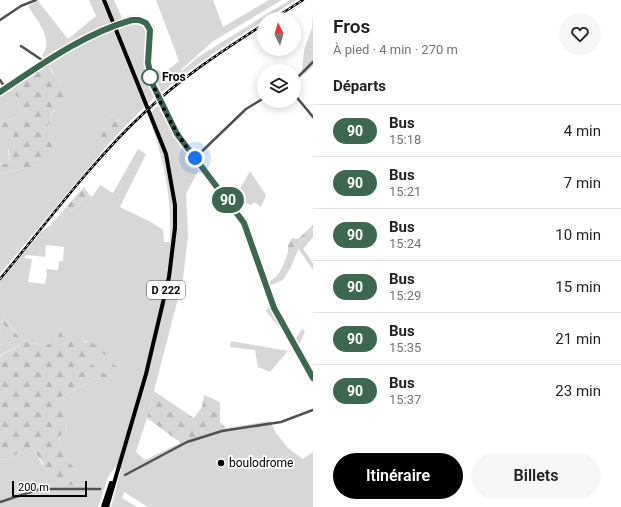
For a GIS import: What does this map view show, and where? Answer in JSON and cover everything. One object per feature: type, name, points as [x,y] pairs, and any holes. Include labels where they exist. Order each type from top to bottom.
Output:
[{"type":"highway","name":"D 222","points":[[104,0],[147,103],[166,154],[172,178],[175,205],[174,250],[169,278],[146,374],[107,507]]},
{"type":"highway","name":"D 222","points":[[103,507],[118,466]]},
{"type":"street","points":[[0,20],[21,6],[36,0]]},
{"type":"street","points":[[0,92],[44,62],[88,37],[124,22],[139,20],[146,23],[150,30],[149,73],[166,114],[177,134],[244,223],[274,308],[313,378]]},
{"type":"street","points":[[21,46],[44,62]]},
{"type":"street","points":[[301,74],[313,62]]},
{"type":"street","points":[[0,80],[5,88]]},
{"type":"street","points":[[195,158],[246,108],[257,102]]},
{"type":"street","points":[[301,102],[313,117]]},
{"type":"street","points":[[125,475],[187,442],[222,431],[281,422],[313,410]]},
{"type":"street","points":[[0,502],[40,489],[100,489]]},
{"type":"green space","points":[[89,0],[114,0],[122,18],[136,15],[148,19],[155,27],[152,68],[164,73],[179,61],[156,0],[213,0],[223,27],[269,0],[282,0],[262,12],[257,12],[257,15],[212,42],[181,70],[182,71],[198,57],[257,20],[257,25],[210,56],[160,94],[155,85],[153,89],[156,96],[125,126],[113,114],[95,134],[106,147],[0,274],[0,174],[47,163],[42,132],[51,120],[52,113],[56,109],[61,82],[42,55],[46,43],[45,36],[43,30],[28,6],[38,1],[68,39],[96,16]]},
{"type":"green space","points":[[290,0],[296,0],[277,12],[271,12]]},
{"type":"green space","points":[[313,12],[313,66],[305,74],[302,70],[304,50],[312,28]]},
{"type":"green space","points":[[48,64],[51,71],[63,86],[64,96],[62,109],[56,109],[52,112],[51,120],[43,132],[63,147],[47,163],[0,174],[0,165],[10,162],[8,144],[13,138],[11,131],[0,134],[0,125],[7,120],[20,118],[23,111],[12,86]]},
{"type":"green space","points":[[12,86],[23,111],[20,118],[7,120],[0,125],[0,94]]},
{"type":"green space","points":[[163,101],[176,128],[174,133],[195,162],[199,158],[238,209],[235,214],[199,169],[186,194],[188,235],[183,279],[147,418],[136,452],[145,460],[188,439],[226,428],[270,421],[276,433],[288,448],[303,459],[313,452],[313,507],[148,507],[124,492],[122,498],[137,507],[111,507],[121,469],[115,467],[108,477],[98,507],[0,507],[0,460],[7,459],[32,447],[42,464],[80,473],[65,457],[59,443],[58,437],[65,433],[67,425],[59,398],[105,374],[87,362],[98,352],[86,341],[76,343],[63,327],[54,344],[37,344],[24,340],[19,336],[4,317],[0,319],[0,281],[42,231],[51,225],[67,206],[72,211],[89,194],[92,197],[100,185],[113,193],[138,149],[146,154],[120,207],[151,222],[163,230],[164,242],[170,242],[170,209],[166,177],[154,131],[148,115]],"holes":[[[46,245],[64,247],[63,261],[59,261],[58,270],[46,269],[47,274],[45,284],[28,282],[32,259],[24,258],[27,255],[45,257]]]},
{"type":"green space","points":[[113,114],[125,126],[106,147],[94,134]]},
{"type":"green space","points":[[11,131],[13,138],[8,151],[10,162],[0,165],[0,134]]},
{"type":"green space","points":[[250,171],[266,195],[261,207],[254,202],[251,205],[238,199],[240,189]]},
{"type":"green space","points":[[84,187],[89,194],[72,211],[67,206]]},
{"type":"green space","points":[[313,225],[313,229],[299,243],[298,250],[294,250],[292,255],[288,252],[288,245],[292,238],[298,239]]},
{"type":"green space","points":[[313,229],[313,237],[303,249],[313,263],[313,270],[298,248],[299,243]]},
{"type":"green space","points":[[255,244],[267,283],[278,274],[283,266],[288,252],[292,255],[294,249],[298,250],[291,267],[283,280],[267,287],[294,341],[302,329],[305,331],[298,348],[294,351],[281,330],[266,311],[269,306],[251,248]]},
{"type":"green space","points":[[4,317],[19,336],[24,340],[37,344],[54,344],[63,327],[74,332],[73,339],[76,342],[93,344],[107,352],[106,355],[98,352],[93,355],[88,362],[105,374],[113,364],[123,371],[110,386],[99,377],[59,398],[74,417],[67,425],[65,433],[58,437],[65,457],[80,473],[73,486],[54,475],[41,461],[32,447],[7,459],[0,460],[0,357],[20,344],[12,337],[2,322],[0,323],[0,319]]},
{"type":"green space","points":[[2,322],[12,337],[20,343],[0,356],[0,323]]},
{"type":"green space","points":[[231,341],[288,351],[270,372],[258,367],[255,350],[230,347]]},
{"type":"green space","points":[[154,391],[194,418],[202,407],[204,395],[220,402],[220,422],[226,428],[181,443],[147,418]]},
{"type":"railway","points":[[284,12],[303,0]]},
{"type":"railway","points":[[0,279],[70,193],[125,131],[187,76],[257,29]]},
{"type":"bus line","name":"90","points":[[0,92],[50,59],[88,37],[132,20],[139,20],[146,23],[150,30],[151,38],[148,63],[149,73],[166,114],[186,147],[244,223],[257,258],[268,295],[298,354],[313,378]]},
{"type":"place","name":"Fros","points":[[150,77]]},
{"type":"place","name":"boulodrome","points":[[221,463]]},
{"type":"route","points":[[150,77],[149,73],[166,114],[177,134],[195,158]]}]
